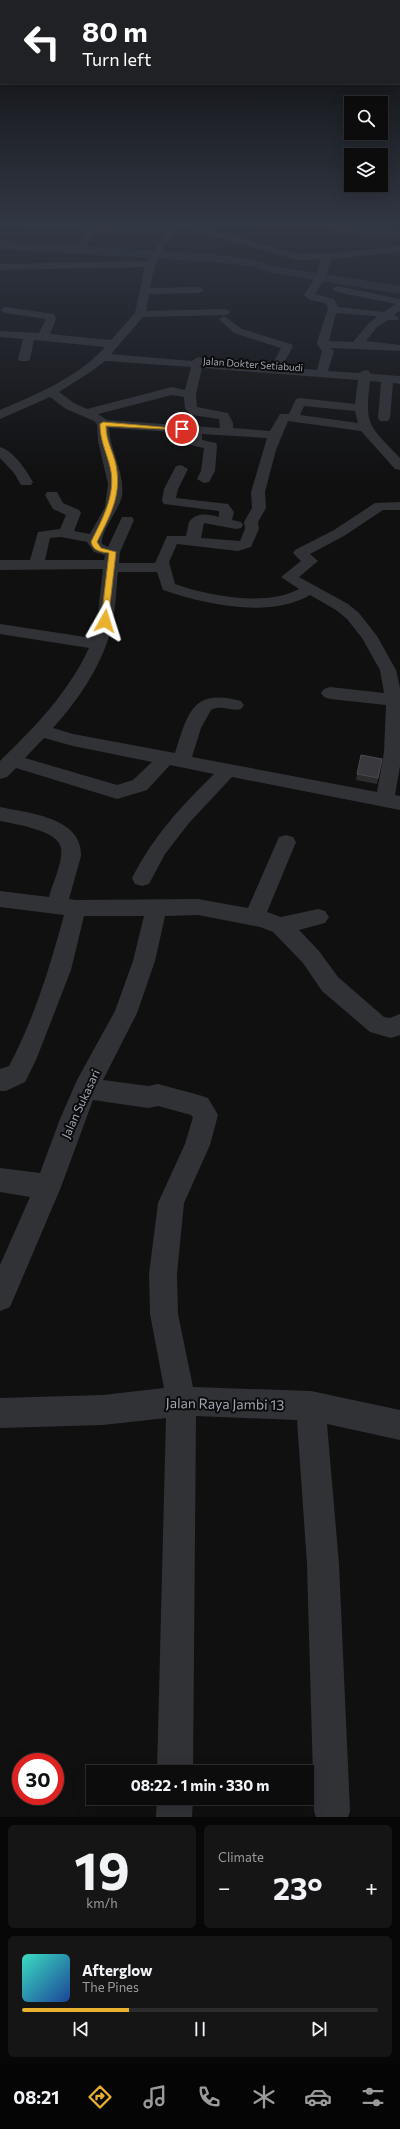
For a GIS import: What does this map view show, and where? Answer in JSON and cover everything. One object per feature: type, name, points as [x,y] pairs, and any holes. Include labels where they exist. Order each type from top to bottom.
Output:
[{"type":"street","points":[[0,415],[51,392],[88,369],[104,355],[140,314],[142,307]]},
{"type":"street","points":[[358,344],[373,325],[399,307]]},
{"type":"street","points":[[5,309],[50,316],[51,319],[43,337]]},
{"type":"street","points":[[333,310],[386,315],[400,320]]},
{"type":"street","points":[[323,344],[328,328],[329,315],[333,310]]},
{"type":"street","points":[[140,314],[225,316],[238,330],[287,346],[277,366]]},
{"type":"street","points":[[0,334],[30,335],[113,344]]},
{"type":"street","points":[[24,359],[30,335]]},
{"type":"street","points":[[323,344],[399,346],[388,371],[384,418]]},
{"type":"street","points":[[323,344],[328,351],[323,370]]},
{"type":"street","points":[[104,355],[198,362],[296,372],[365,375],[360,408],[365,428],[400,466]]},
{"type":"street","points":[[198,362],[190,394],[193,411],[224,416],[227,423],[226,431]]},
{"type":"street","name":"Jalan Dokter Setiabudi","points":[[198,362],[277,366],[365,375],[388,371],[400,376]]},
{"type":"street","name":"Jalan Dokter Setiabudi","points":[[388,371],[400,380]]},
{"type":"street","points":[[293,418],[296,393],[296,372]]},
{"type":"street","points":[[86,413],[172,391],[190,394]]},
{"type":"street","points":[[51,392],[70,406],[98,418],[103,424],[103,438],[113,464],[115,494],[108,513],[94,539],[95,546],[111,561]]},
{"type":"street","points":[[296,393],[360,408]]},
{"type":"street","points":[[0,403],[17,408]]},
{"type":"street","points":[[0,407],[17,408]]},
{"type":"street","points":[[310,589],[290,599],[246,601],[212,598],[168,587],[162,562],[171,540],[243,547],[248,542],[252,526],[251,522],[258,508],[258,492],[265,471],[269,450],[284,417],[365,428]]},
{"type":"street","points":[[103,424],[275,435]]},
{"type":"street","points":[[196,429],[195,442],[212,446],[208,471],[204,479]]},
{"type":"street","points":[[0,451],[18,469],[26,482]]},
{"type":"street","points":[[0,473],[18,469]]},
{"type":"street","points":[[181,469],[171,489],[169,501],[223,507],[227,512],[224,522]]},
{"type":"street","points":[[52,495],[58,506],[74,513],[65,534]]},
{"type":"street","points":[[42,731],[73,740],[229,769],[392,802],[394,673],[353,616],[289,577],[311,561],[300,553],[339,533],[380,506],[400,506]]},
{"type":"street","points":[[193,541],[198,520],[210,519],[252,526]]},
{"type":"street","points":[[4,766],[42,731],[76,688],[98,644],[105,621],[111,561],[127,520]]},
{"type":"street","points":[[37,565],[43,535],[48,533],[65,534],[94,539]]},
{"type":"street","points":[[0,565],[37,565],[111,561],[140,569],[163,568]]},
{"type":"street","points":[[0,629],[98,644]]},
{"type":"street","points":[[330,693],[393,700]]},
{"type":"street","points":[[4,766],[117,792],[132,790],[141,786],[173,759],[200,708],[209,703],[217,702],[235,705]]},
{"type":"street","points":[[142,878],[158,849],[182,818],[229,769]]},
{"type":"street","points":[[0,814],[56,830],[68,838],[71,847],[60,970],[28,1054],[17,1074],[6,1080],[0,1080]]},
{"type":"street","points":[[255,917],[286,842]]},
{"type":"street","points":[[0,899],[66,907],[156,909],[198,907],[255,917],[281,926],[311,957],[330,984],[378,1025],[391,1028],[400,1024]]},
{"type":"street","name":"Jalan Sukasari","points":[[0,1297],[48,1187],[72,1119],[86,1088],[122,1020],[136,987],[156,909]]},
{"type":"street","points":[[281,926],[318,917]]},
{"type":"street","points":[[86,1088],[148,1097],[158,1095],[199,1106],[206,1115],[197,1145],[171,1202],[163,1274],[164,1314],[181,1401],[175,1765]]},
{"type":"street","points":[[0,1180],[48,1187]]},
{"type":"street","name":"Jalan Raya Jambi 13","points":[[0,1413],[103,1410],[181,1401],[311,1406],[400,1425]]},
{"type":"street","points":[[311,1406],[323,1564],[332,1811]]},
{"type":"street","points":[[174,1817],[175,1805]]},
{"type":"building","points":[[361,755],[382,759],[378,778],[357,774]]},
{"type":"route","points":[[105,621],[110,567],[113,552],[99,549],[95,546],[94,542],[96,535],[113,503],[115,485],[113,464],[103,438],[103,424],[182,429]]}]
